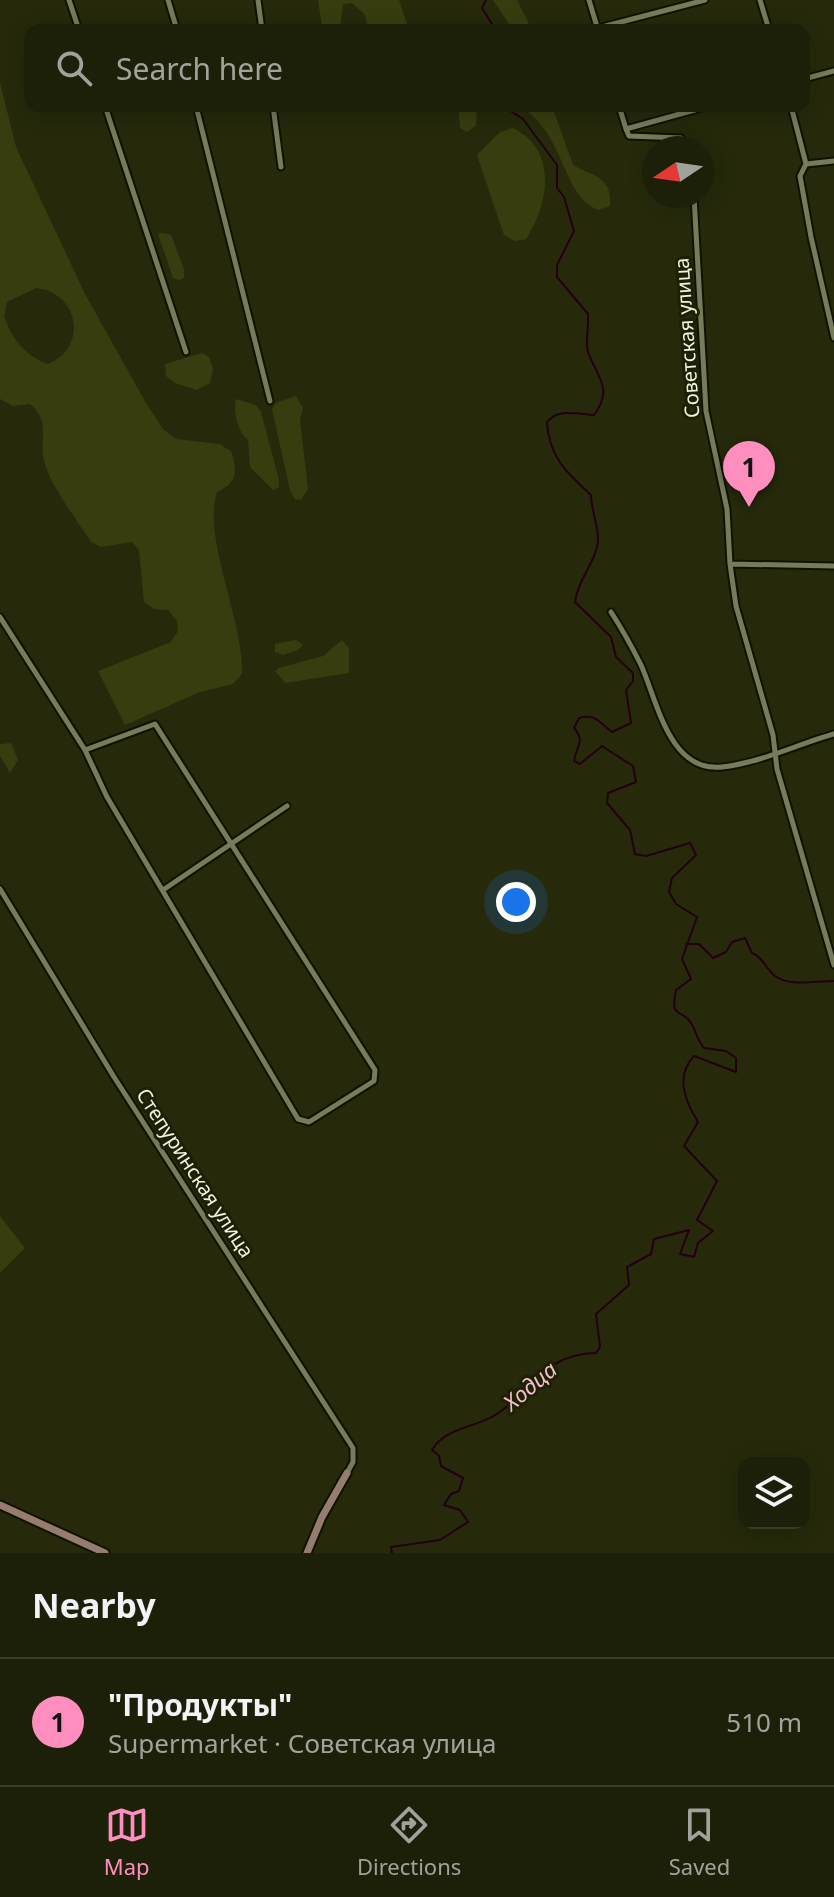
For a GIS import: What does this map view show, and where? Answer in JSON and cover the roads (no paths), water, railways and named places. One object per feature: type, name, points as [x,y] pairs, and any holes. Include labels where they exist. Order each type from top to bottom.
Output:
[{"type":"street","points":[[69,0],[77,24]]},
{"type":"street","points":[[168,0],[175,24]]},
{"type":"street","points":[[258,0],[261,24]]},
{"type":"street","points":[[589,0],[596,24]]},
{"type":"street","points":[[616,24],[705,0]]},
{"type":"street","points":[[760,0],[767,24]]},
{"type":"street","points":[[810,77],[834,71]]},
{"type":"street","points":[[107,112],[186,352]]},
{"type":"street","points":[[198,112],[270,401]]},
{"type":"street","points":[[274,112],[281,167]]},
{"type":"street","points":[[621,112],[629,136],[642,136]]},
{"type":"street","points":[[626,129],[687,112]]},
{"type":"street","points":[[793,112],[806,164],[800,176],[834,338]]},
{"type":"street","points":[[806,164],[834,161]]},
{"type":"street","name":"Советская улица","points":[[695,208],[706,411],[727,509],[736,606],[834,965]]},
{"type":"street","points":[[730,564],[834,566]]},
{"type":"street","points":[[611,612],[640,664],[677,748],[697,762],[718,768],[834,734]]},
{"type":"street","points":[[0,617],[85,750],[107,797],[300,1121],[309,1122],[374,1081],[375,1070],[155,724],[85,750]]},
{"type":"street","points":[[163,890],[287,806]]},
{"type":"street","name":"Степуринская улица","points":[[0,889],[97,1050],[353,1448],[353,1462],[347,1473]]},
{"type":"street","points":[[307,1553],[322,1517],[347,1473]]},
{"type":"street","points":[[0,1505],[105,1553]]},
{"type":"waterway","name":"Ходца","points":[[486,0],[482,8],[492,24]]},
{"type":"waterway","name":"Ходца","points":[[392,1553],[391,1547],[440,1540],[468,1522],[460,1510],[444,1505],[451,1494],[459,1491],[463,1478],[441,1466],[439,1456],[432,1450],[438,1442],[453,1432],[497,1414],[541,1374],[564,1359],[596,1353],[600,1347],[596,1314],[629,1285],[627,1267],[651,1254],[654,1239],[689,1230],[680,1254],[694,1257],[698,1243],[713,1231],[697,1220],[717,1181],[684,1146],[698,1122],[689,1106],[683,1080],[694,1056],[736,1072],[736,1058],[726,1051],[704,1048],[691,1023],[674,1006],[676,990],[691,979],[682,959],[697,917],[676,904],[669,892],[672,878],[696,855],[690,843],[646,856],[635,854],[630,830],[607,803],[608,793],[636,782],[633,766],[602,746],[580,764],[574,761],[580,741],[574,728],[579,718],[593,718],[612,732],[631,723],[626,690],[633,681],[633,673],[616,657],[611,637],[575,602],[595,554],[597,528],[591,495],[560,463],[551,445],[547,422],[562,413],[594,415],[603,398],[603,390],[587,348],[588,314],[557,277],[557,265],[574,231],[564,197],[557,188],[557,165],[523,119],[512,112]]},
{"type":"waterway","points":[[686,944],[699,944],[713,958],[726,952],[732,942],[745,938],[752,953],[781,979],[796,982],[834,981]]},
{"type":"place","name":"\"Продукты\"","points":[[749,507]]}]
